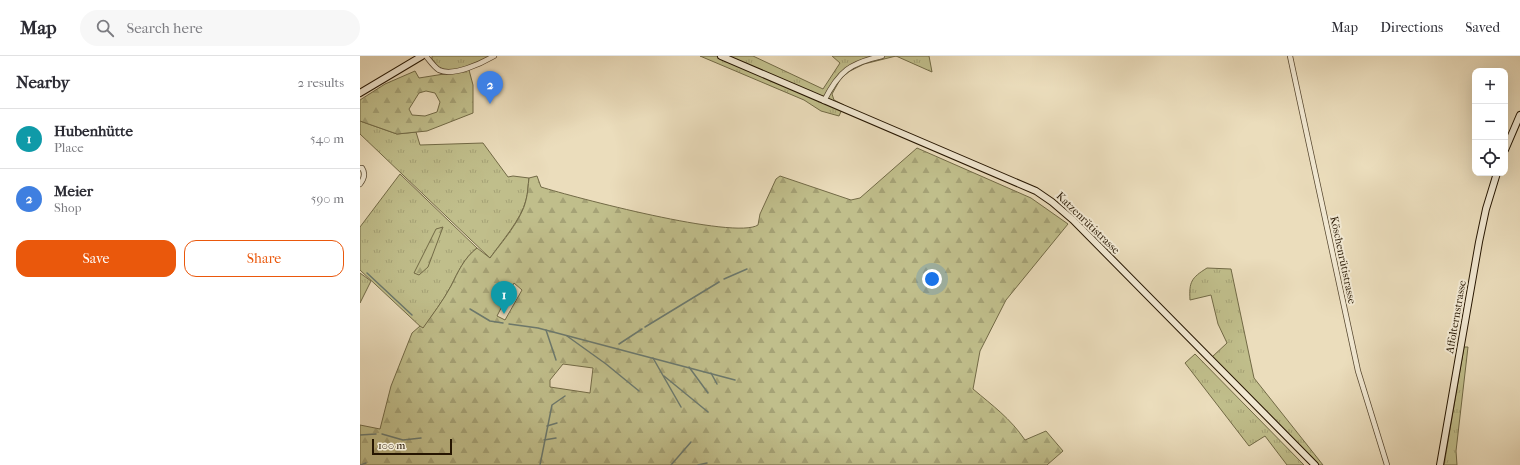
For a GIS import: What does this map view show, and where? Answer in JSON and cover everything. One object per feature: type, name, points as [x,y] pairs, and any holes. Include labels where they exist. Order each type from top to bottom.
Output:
[{"type":"street","points":[[360,93],[422,56]]},
{"type":"street","points":[[426,56],[437,68],[446,72],[474,67],[494,56]]},
{"type":"street","name":"Katzenrütistrasse","points":[[721,56],[1036,191],[1052,202],[1073,220],[1315,465]]},
{"type":"street","points":[[824,101],[838,76],[848,68],[860,62],[882,56]]},
{"type":"street","name":"Köschenrütistrasse","points":[[1290,56],[1358,371],[1387,465]]},
{"type":"street","points":[[1508,143],[1520,115]]},
{"type":"street","points":[[360,168],[362,168],[365,176],[360,184]]},
{"type":"street","name":"Affolternstrasse","points":[[1440,465],[1479,242],[1486,209],[1496,176]]},
{"type":"green space","points":[[432,56],[491,56],[457,70],[444,70],[437,65],[432,59]]},
{"type":"green space","points":[[700,56],[753,56],[823,89],[840,63],[832,56],[896,56],[864,64],[850,71],[841,78],[832,94],[834,100],[844,105],[839,116],[821,111],[804,100]]},
{"type":"green space","points":[[896,56],[929,56],[932,72]]},
{"type":"green space","points":[[469,70],[473,85],[473,113],[427,131],[397,134],[360,121],[360,100],[385,84],[415,71],[419,78]],"holes":[[[426,91],[435,93],[440,102],[437,112],[425,116],[412,115],[409,109],[419,93]]]},
{"type":"green space","points":[[360,121],[397,134],[416,132],[420,145],[483,143],[508,177],[513,176],[529,178],[527,197],[520,215],[490,258],[360,134]]},
{"type":"green space","points":[[917,148],[1031,198],[1068,224],[1006,300],[980,351],[973,389],[1007,419],[1025,440],[1046,431],[1063,451],[1047,465],[360,465],[360,425],[380,429],[391,386],[412,333],[420,326],[423,328],[445,297],[468,256],[477,248],[490,258],[506,238],[524,207],[529,178],[537,176],[541,187],[585,199],[653,215],[719,227],[743,228],[758,225],[760,214],[776,179],[780,176],[851,200],[860,198]],"holes":[[[514,283],[522,290],[505,320],[497,316]],[[563,364],[593,368],[590,393],[550,387],[550,380]]]},
{"type":"green space","points":[[400,174],[477,248],[472,252],[459,270],[445,297],[423,329],[360,270],[360,227]]},
{"type":"green space","points":[[443,227],[428,267],[419,275],[414,273],[436,229]]},
{"type":"green space","points":[[1207,268],[1231,269],[1254,378],[1323,465],[1318,465],[1212,357],[1227,343],[1218,324],[1211,295],[1190,300],[1192,281],[1197,275]]},
{"type":"green space","points":[[360,273],[371,281],[360,303]]},
{"type":"green space","points":[[1464,347],[1468,347],[1456,451],[1457,465],[1444,465]]},
{"type":"green space","points":[[1195,354],[1304,465],[1287,465],[1265,436],[1249,446],[1185,363]]},
{"type":"waterway","points":[[724,279],[747,269]]},
{"type":"waterway","points":[[367,273],[412,315]]},
{"type":"waterway","points":[[645,327],[719,282]]},
{"type":"waterway","points":[[470,309],[490,321],[503,323]]},
{"type":"waterway","points":[[509,324],[538,328],[735,380]]},
{"type":"waterway","points":[[619,344],[642,329]]},
{"type":"waterway","points":[[546,330],[556,360]]},
{"type":"waterway","points":[[567,336],[606,364],[639,391]]},
{"type":"waterway","points":[[653,358],[681,407]]},
{"type":"waterway","points":[[689,367],[708,393]]},
{"type":"waterway","points":[[711,373],[717,384]]},
{"type":"waterway","points":[[664,376],[708,412]]},
{"type":"waterway","points":[[540,465],[552,405],[565,396]]},
{"type":"waterway","points":[[547,426],[557,423]]},
{"type":"waterway","points":[[360,435],[376,434]]},
{"type":"waterway","points":[[382,434],[403,440],[421,438]]},
{"type":"waterway","points":[[544,440],[556,438]]},
{"type":"waterway","points":[[671,465],[691,442]]},
{"type":"waterway","points":[[360,465],[366,463]]},
{"type":"waterway","points":[[698,465],[707,463]]},
{"type":"place","name":"Meier","points":[[490,104]]},
{"type":"place","name":"Hubenhütte","points":[[504,314]]}]
